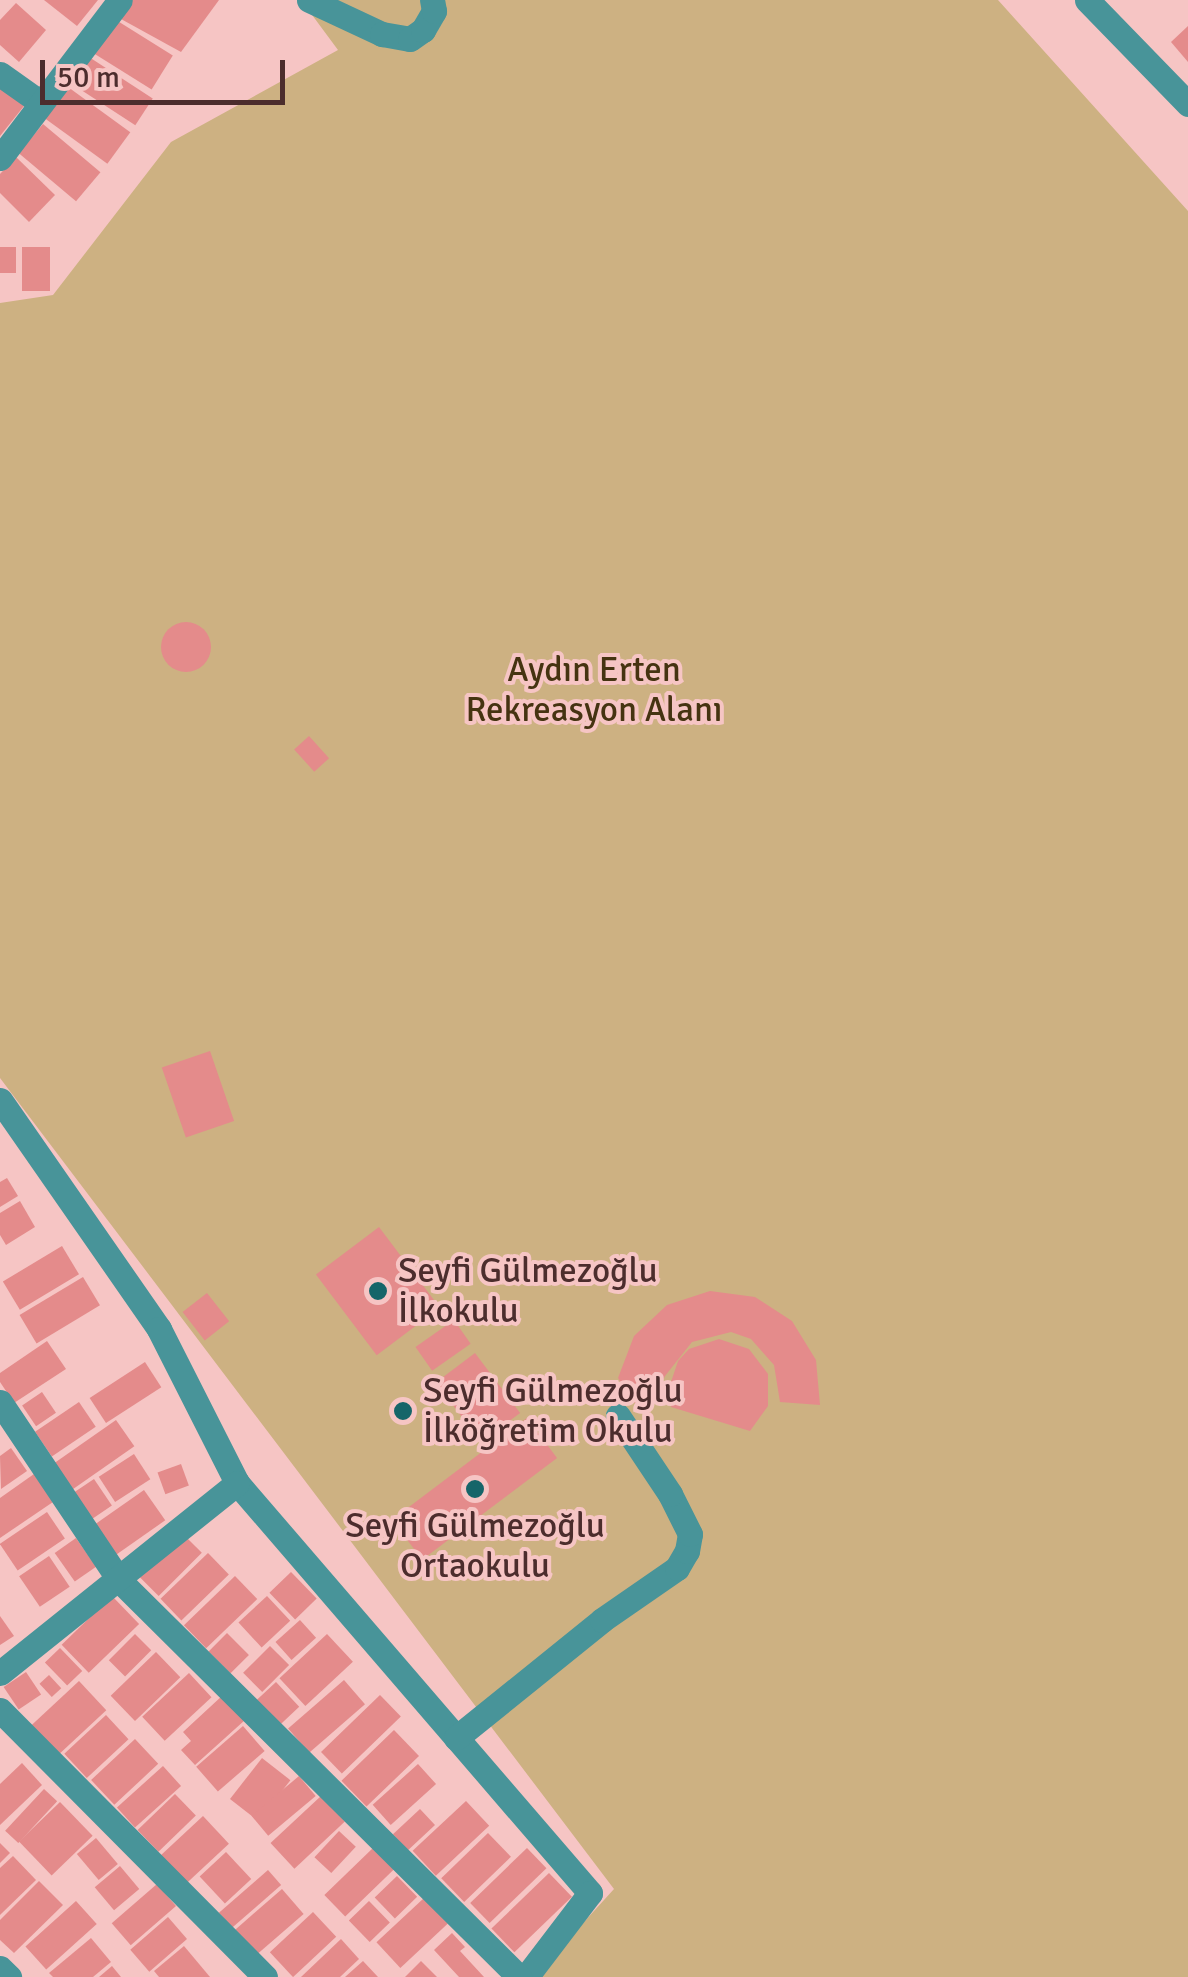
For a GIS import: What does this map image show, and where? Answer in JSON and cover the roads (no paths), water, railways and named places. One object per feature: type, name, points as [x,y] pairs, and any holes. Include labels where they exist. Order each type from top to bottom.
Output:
[{"type":"street","points":[[0,158],[120,0]]},
{"type":"street","points":[[309,0],[382,34],[410,39],[423,30],[434,12],[432,0]]},
{"type":"street","points":[[1087,0],[1188,104]]},
{"type":"street","points":[[0,74],[41,103]]},
{"type":"street","points":[[0,1402],[119,1580],[523,1977],[590,1893],[237,1483],[159,1329],[5,1114]]},
{"type":"street","points":[[456,1738],[602,1620],[677,1568],[687,1551],[690,1534],[670,1494],[618,1416]]},
{"type":"street","points":[[0,1673],[237,1483]]},
{"type":"street","points":[[0,1710],[258,1975]]},
{"type":"street","points":[[0,1968],[9,1977]]},
{"type":"place","name":"Seyfi Gülmezoğlu İlkokulu","points":[[378,1291]]},
{"type":"place","name":"Seyfi Gülmezoğlu İlköğretim Okulu","points":[[403,1411]]},
{"type":"place","name":"Seyfi Gülmezoğlu Ortaokulu","points":[[475,1489]]},
{"type":"park label","name":"Aydın Erten Rekreasyon Alanı","points":[[594,690]]}]
